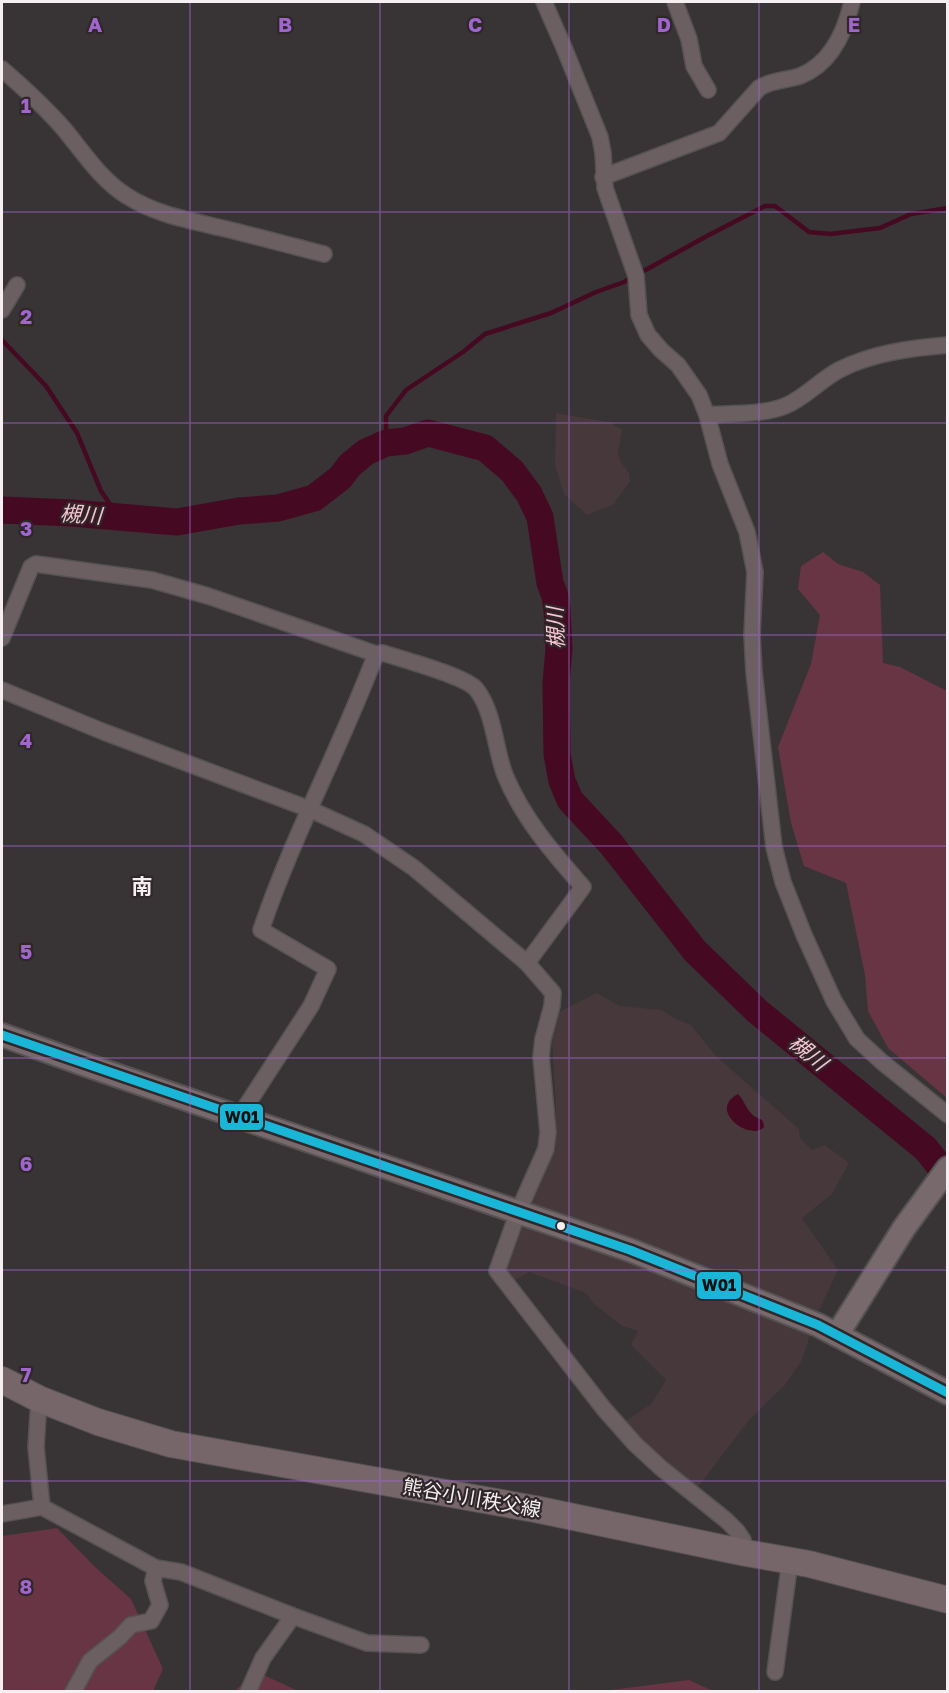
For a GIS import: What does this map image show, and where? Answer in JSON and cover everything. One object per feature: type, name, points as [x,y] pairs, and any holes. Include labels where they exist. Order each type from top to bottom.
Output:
[{"type":"main road","name":"熊谷小川秩父線","points":[[2,1380],[39,1400],[98,1422],[171,1444],[535,1509],[808,1564],[948,1600]]},
{"type":"street","points":[[544,2],[600,137],[604,188],[636,276],[639,315],[648,335],[678,365],[699,395],[707,415],[720,464],[747,532],[756,572],[752,635],[754,672],[774,843],[783,882],[834,1001],[858,1039],[882,1062],[948,1115]]},
{"type":"street","points":[[675,2],[689,39],[694,66],[708,90]]},
{"type":"street","points":[[603,177],[720,133],[759,88],[811,70],[837,45],[852,2]]},
{"type":"street","points":[[2,69],[47,109],[104,176],[126,196],[142,205],[184,219],[324,254]]},
{"type":"street","points":[[2,310],[17,285]]},
{"type":"street","points":[[707,415],[774,410],[804,395],[840,369],[916,347],[948,345]]},
{"type":"street","points":[[2,638],[31,567],[36,564],[152,580],[208,596],[376,654],[383,653],[441,672],[475,688],[486,706],[505,774],[522,809],[558,860],[583,887],[527,963]]},
{"type":"street","points":[[239,1117],[311,1006],[328,969],[261,930],[273,895],[361,695],[376,654]]},
{"type":"street","points":[[2,690],[104,732],[309,809],[364,834],[414,868],[527,963],[553,993],[541,1057],[548,1132],[546,1149],[518,1212],[497,1271],[612,1418],[661,1468],[737,1531],[743,1540],[746,1553]]},
{"type":"street","points":[[2,1035],[630,1250],[818,1325],[948,1393]]},
{"type":"street","points":[[837,1335],[904,1228],[948,1168]]},
{"type":"street","points":[[39,1400],[36,1448],[42,1507]]},
{"type":"street","points":[[2,1514],[42,1507],[156,1568],[181,1572],[368,1643],[421,1645]]},
{"type":"street","points":[[776,1672],[790,1561]]},
{"type":"street","points":[[73,1692],[90,1661],[131,1625],[151,1621],[160,1605],[153,1581],[156,1568]]},
{"type":"street","points":[[248,1692],[263,1658],[293,1616]]},
{"type":"shaded area","points":[[556,413],[614,423],[614,426],[622,429],[618,454],[629,473],[630,481],[615,504],[587,515],[564,494],[555,465]]},
{"type":"shaded area","points":[[823,552],[838,564],[863,572],[880,585],[883,663],[900,667],[947,691],[947,1098],[888,1048],[868,1011],[865,975],[846,883],[804,866],[791,823],[778,747],[811,664],[820,615],[798,589],[801,566]]},
{"type":"shaded area","points":[[597,993],[620,1006],[662,1010],[691,1025],[716,1056],[799,1129],[800,1138],[812,1150],[825,1145],[849,1163],[832,1194],[802,1218],[838,1270],[818,1313],[801,1362],[785,1385],[749,1420],[698,1487],[656,1456],[624,1422],[651,1404],[666,1380],[631,1345],[638,1331],[622,1326],[593,1303],[586,1293],[529,1272],[511,1283],[502,1270],[528,1205],[556,1149],[552,1040],[559,1012]]},
{"type":"shaded area","points":[[738,1094],[752,1114],[762,1121],[764,1127],[758,1131],[741,1127],[729,1115],[727,1108],[730,1101]]},
{"type":"shaded area","points":[[57,1528],[95,1567],[131,1599],[163,1669],[153,1691],[2,1692],[2,1536]]},
{"type":"shaded area","points":[[255,1671],[298,1691],[234,1692]]},
{"type":"shaded area","points":[[689,1680],[713,1691],[603,1691]]},
{"type":"waterway","points":[[386,443],[386,416],[406,390],[463,352],[485,334],[551,313],[624,282],[765,206],[775,206],[809,232],[830,234],[880,228],[911,214],[948,208]]},
{"type":"waterway","points":[[2,340],[46,386],[77,433],[101,491],[118,516]]},
{"type":"waterway","name":"槻川","points":[[2,510],[177,522],[239,511],[278,508],[314,498],[340,478],[350,465],[366,452],[386,443],[405,441],[428,433],[485,448],[512,471],[529,494],[540,517],[550,583],[557,610],[559,649],[556,683],[557,754],[562,781],[570,800],[611,844],[695,951],[757,1011],[926,1149],[948,1177]]},
{"type":"transit line","name":"W01","points":[[2,1035],[630,1250],[818,1325],[948,1393]]},
{"type":"district","name":"南","points":[[142,887]]}]
